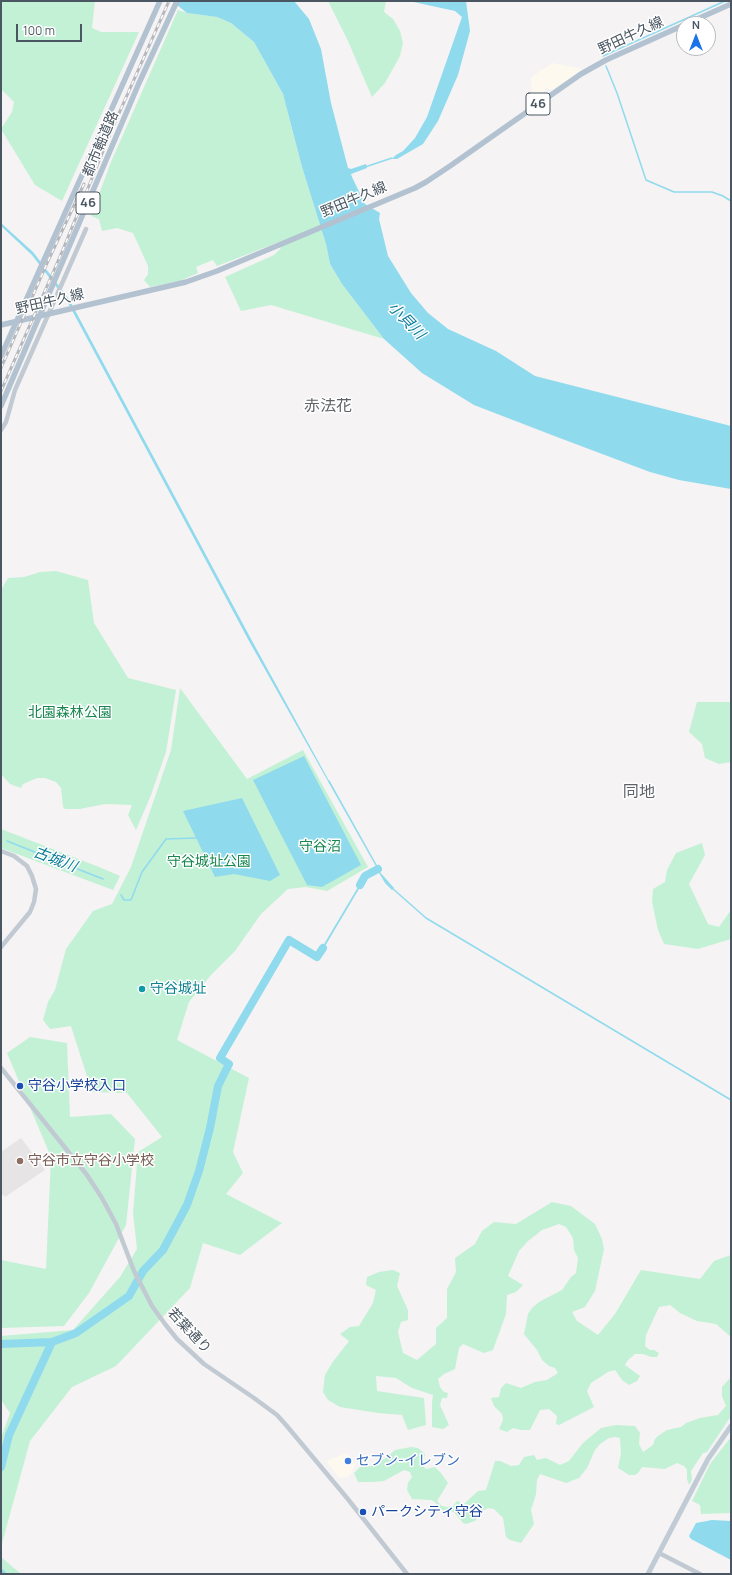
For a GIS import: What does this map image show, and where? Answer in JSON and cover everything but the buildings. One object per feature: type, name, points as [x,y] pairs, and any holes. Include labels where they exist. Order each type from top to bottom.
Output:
[{"type":"main road","name":"都市軸道路","points":[[1,356],[160,1]]},
{"type":"main road","name":"都市軸道路","points":[[1,406],[140,83],[177,1]]},
{"type":"main road","name":"野田牛久線","points":[[703,16],[731,4]]},
{"type":"main road","name":"野田牛久線","points":[[1,325],[172,287],[217,271],[396,196],[431,179],[588,70],[676,28]]},
{"type":"main road","points":[[648,1574],[708,1459],[731,1426]]},
{"type":"street","points":[[1,430],[6,422],[15,390],[86,230]]},
{"type":"street","points":[[1,851],[14,856],[27,866],[36,888],[34,902],[30,912],[1,947]]},
{"type":"street","name":"若葉通り","points":[[1,1068],[87,1174],[116,1224],[137,1278],[152,1306],[177,1339],[204,1364],[277,1415],[347,1498],[407,1574]]},
{"type":"street","points":[[659,1553],[700,1574]]},
{"type":"shaded area","points":[[553,63],[583,69],[552,90],[547,88],[539,97],[541,98],[534,103],[532,102],[531,77]]},
{"type":"shaded area","name":"守谷市立守谷小学校","points":[[21,1138],[45,1170],[5,1197],[1,1193],[1,1152]]},
{"type":"shaded area","points":[[347,1453],[356,1465],[351,1474],[347,1477],[339,1478],[326,1461]]},
{"type":"green space","points":[[1,1],[95,1],[92,28],[101,32],[139,32],[62,201],[35,185],[1,129],[12,112],[14,102],[1,89]]},
{"type":"green space","points":[[328,1],[386,1],[384,12],[393,19],[400,31],[403,43],[400,56],[385,83],[372,97],[348,41]]},
{"type":"green space","points":[[178,10],[187,13],[217,17],[231,23],[254,42],[283,94],[302,167],[326,244],[330,264],[342,284],[384,339],[271,305],[241,311],[225,277],[274,255],[281,248],[279,242],[217,266],[213,260],[196,267],[198,273],[179,281],[150,287],[144,280],[148,274],[148,266],[133,233],[117,228],[102,231],[99,219],[91,216],[111,162]]},
{"type":"green space","name":"北園森林公園","points":[[56,571],[88,580],[94,623],[128,678],[176,690],[166,752],[151,795],[136,830],[128,815],[132,805],[105,804],[80,809],[65,809],[63,807],[61,788],[56,782],[45,778],[37,778],[23,784],[21,788],[10,784],[1,774],[1,590],[8,578],[24,577],[40,572]]},
{"type":"green space","name":"守谷城址公園","points":[[180,688],[247,779],[303,750],[368,867],[327,891],[306,887],[288,889],[261,914],[235,951],[211,975],[189,1002],[177,1040],[249,1078],[233,1152],[243,1173],[226,1194],[282,1223],[240,1255],[203,1243],[190,1288],[116,1366],[72,1387],[30,1441],[1,1547],[1,1438],[10,1413],[1,1400],[1,1336],[73,1330],[120,1277],[137,1249],[133,1213],[138,1152],[162,1137],[127,1093],[92,1092],[71,1026],[50,1029],[43,1020],[48,1002],[55,990],[66,949],[93,911],[112,904],[131,867],[171,750]]},
{"type":"green space","points":[[731,701],[731,762],[719,764],[705,758],[702,744],[689,732],[697,702]]},
{"type":"green space","points":[[1,829],[120,876],[113,890],[1,848]]},
{"type":"green space","points":[[702,843],[705,855],[689,884],[708,924],[719,927],[731,910],[731,939],[698,949],[664,944],[658,930],[652,902],[653,889],[665,882],[667,870],[676,853]]},
{"type":"green space","points":[[30,1037],[67,1043],[70,1117],[111,1114],[135,1139],[126,1225],[89,1293],[64,1326],[1,1328],[1,1260],[46,1269],[51,1157],[7,1053]]},
{"type":"green space","points":[[552,1202],[571,1206],[595,1224],[602,1239],[604,1249],[595,1291],[585,1307],[572,1312],[577,1321],[598,1335],[615,1314],[641,1270],[700,1279],[714,1261],[731,1255],[731,1337],[716,1324],[697,1321],[680,1313],[670,1305],[659,1307],[646,1335],[645,1346],[650,1350],[654,1350],[659,1353],[657,1357],[635,1354],[625,1365],[640,1376],[637,1381],[629,1385],[622,1380],[615,1370],[608,1372],[591,1383],[587,1391],[594,1407],[559,1425],[556,1424],[557,1416],[549,1409],[540,1410],[530,1430],[513,1428],[507,1432],[499,1429],[503,1420],[502,1414],[494,1406],[491,1398],[499,1397],[501,1388],[506,1383],[521,1388],[535,1382],[547,1380],[558,1373],[555,1368],[549,1366],[542,1360],[537,1350],[524,1334],[528,1314],[532,1308],[539,1302],[562,1290],[571,1277],[576,1273],[578,1258],[574,1250],[573,1238],[566,1227],[559,1224],[542,1230],[528,1241],[519,1251],[508,1276],[523,1285],[516,1292],[507,1295],[506,1314],[493,1350],[484,1353],[463,1344],[459,1348],[455,1369],[444,1374],[438,1379],[440,1387],[444,1392],[448,1393],[447,1398],[442,1398],[440,1405],[449,1425],[443,1429],[432,1427],[433,1395],[412,1388],[396,1378],[376,1376],[377,1391],[424,1398],[426,1425],[408,1430],[402,1415],[340,1407],[328,1400],[323,1392],[325,1375],[332,1363],[349,1341],[340,1334],[350,1327],[359,1326],[373,1303],[376,1290],[366,1285],[367,1277],[379,1272],[393,1270],[400,1273],[397,1286],[408,1310],[408,1320],[401,1322],[398,1332],[403,1353],[417,1360],[436,1344],[436,1328],[447,1318],[447,1289],[456,1272],[455,1258],[475,1244],[482,1231],[494,1222],[516,1224]]},
{"type":"green space","points":[[731,1377],[731,1416],[707,1452],[703,1453],[691,1471],[692,1480],[689,1485],[687,1470],[684,1466],[677,1463],[665,1469],[642,1467],[635,1475],[629,1475],[618,1468],[621,1454],[620,1438],[609,1438],[600,1444],[595,1450],[587,1468],[579,1478],[566,1483],[540,1474],[537,1480],[536,1494],[531,1510],[534,1524],[521,1543],[510,1540],[506,1537],[503,1518],[494,1509],[488,1508],[484,1510],[475,1521],[466,1524],[463,1523],[454,1512],[441,1510],[435,1502],[431,1500],[412,1499],[407,1490],[408,1483],[412,1477],[410,1472],[404,1470],[384,1481],[374,1482],[358,1482],[354,1473],[360,1467],[372,1466],[386,1458],[395,1450],[411,1447],[418,1448],[425,1454],[422,1465],[426,1469],[435,1467],[448,1483],[437,1501],[442,1506],[447,1507],[453,1506],[457,1501],[464,1504],[478,1491],[486,1490],[495,1461],[500,1461],[511,1466],[519,1465],[524,1457],[534,1455],[537,1460],[546,1458],[560,1465],[569,1461],[583,1443],[601,1428],[616,1425],[635,1426],[640,1433],[639,1444],[643,1452],[653,1445],[658,1436],[667,1430],[681,1427],[686,1423],[700,1418],[718,1415],[726,1406],[722,1396],[722,1387]]},
{"type":"green space","points":[[731,1437],[731,1513],[701,1514],[700,1505],[692,1501],[710,1464]]},
{"type":"green space","points":[[1,1557],[21,1574],[1,1574]]},
{"type":"water","name":"小貝川","points":[[172,1],[294,1],[309,19],[321,49],[331,103],[348,168],[351,169],[366,164],[367,168],[351,174],[352,177],[365,204],[380,213],[379,219],[388,256],[411,293],[428,313],[448,329],[496,351],[535,376],[731,426],[731,489],[679,480],[650,472],[474,405],[422,373],[384,339],[342,284],[330,264],[326,244],[302,167],[283,94],[254,42],[231,23],[217,17],[187,13]]},
{"type":"water","points":[[409,1],[466,1],[470,31],[458,75],[438,121],[423,144],[397,159],[392,159],[403,151],[415,138],[427,117],[462,17],[455,11]]},
{"type":"water","points":[[1,223],[33,252],[69,299],[251,639],[378,870],[249,641],[67,301],[32,255],[1,226]]},
{"type":"water","name":"守谷沼","points":[[304,756],[361,865],[322,887],[307,885],[253,780]]},
{"type":"water","points":[[242,798],[280,875],[270,881],[234,874],[215,877],[183,811]]},
{"type":"water","points":[[378,870],[394,888],[392,890],[385,883],[378,871],[366,877],[318,958],[317,956],[364,877]]},
{"type":"water","points":[[712,1520],[731,1521],[731,1560],[691,1539],[689,1536],[696,1523]]},
{"type":"waterway","points":[[603,56],[725,1]]},
{"type":"waterway","points":[[606,66],[617,93],[646,180],[674,192],[712,192],[731,201]]},
{"type":"waterway","points":[[365,167],[392,158]]},
{"type":"waterway","points":[[329,781],[380,872]]},
{"type":"waterway","name":"古城川","points":[[121,895],[124,900],[131,900],[142,872],[166,839],[196,838]]},
{"type":"waterway","name":"古城川","points":[[7,841],[103,879]]},
{"type":"waterway","points":[[360,885],[365,876],[378,869]]},
{"type":"waterway","points":[[392,888],[426,918],[731,1100]]},
{"type":"waterway","points":[[1,1467],[9,1435],[52,1342],[76,1333],[129,1296],[143,1271],[163,1250],[187,1205],[199,1171],[210,1128],[218,1086],[229,1064],[220,1058],[289,940],[317,957],[323,948]]},
{"type":"waterway","points":[[1,1344],[52,1342]]},
{"type":"railway","points":[[1,391],[62,252],[112,129],[169,1]]},
{"type":"railway","points":[[1,368],[84,184]]},
{"type":"place","name":"守谷城址","points":[[142,989]]},
{"type":"place","name":"守谷小学校入口","points":[[20,1086]]},
{"type":"place","name":"守谷市立守谷小学校","points":[[20,1161]]},
{"type":"place","name":"セブン-イレブン","points":[[348,1461]]},
{"type":"place","name":"パークシティ守谷","points":[[363,1512]]},
{"type":"district","name":"赤法花","points":[[328,407]]},
{"type":"district","name":"同地","points":[[639,793]]}]
